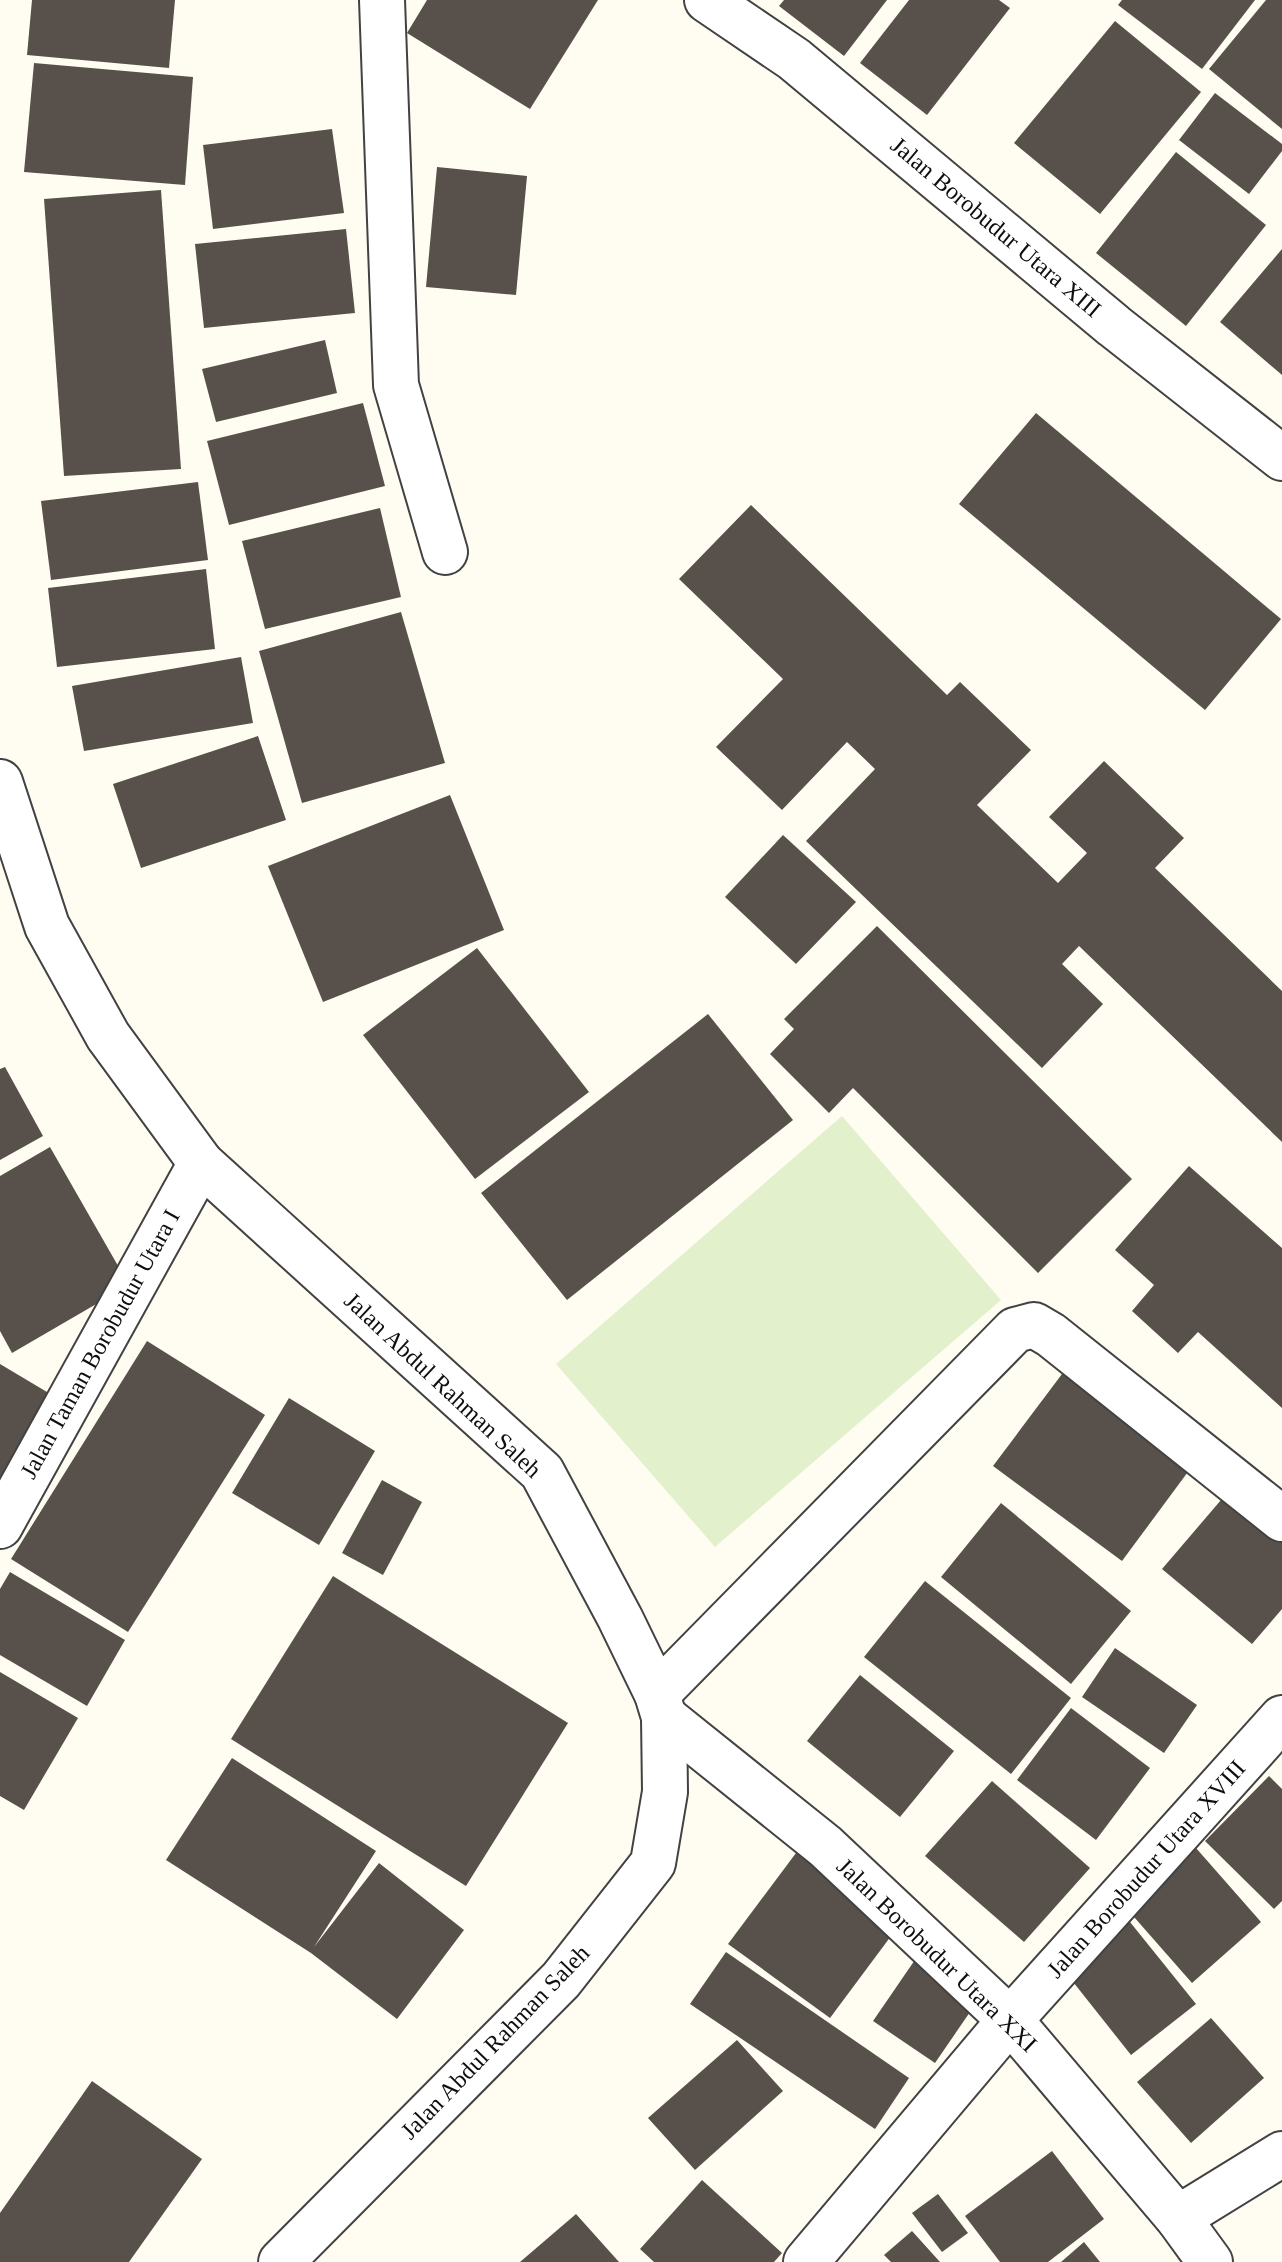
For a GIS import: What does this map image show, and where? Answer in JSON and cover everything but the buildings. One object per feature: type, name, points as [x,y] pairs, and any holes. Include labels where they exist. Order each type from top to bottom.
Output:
[{"type":"street","points":[[382,0],[396,385],[445,552]]},
{"type":"street","name":"Jalan Borobudur Utara XIII","points":[[707,0],[794,59],[1114,326],[1282,458]]},
{"type":"street","name":"Jalan Abdul Rahman Saleh","points":[[0,782],[12,860],[108,1036],[201,1163],[542,1472],[620,1618],[661,1706],[665,1792],[653,1863],[561,1980],[281,2262]]},
{"type":"street","name":"Jalan Taman Borobudur Utara I","points":[[0,1526],[201,1163]]},
{"type":"street","points":[[661,1706],[1015,1330],[1034,1325],[1051,1335],[1282,1519]]},
{"type":"street","name":"Jalan Borobudur Utara XXI","points":[[661,1706],[825,1846],[1010,2020],[1178,2218],[1210,2262]]},
{"type":"street","name":"Jalan Borobudur Utara XVIII","points":[[806,2262],[1010,2020],[1282,1718]]},
{"type":"street","points":[[1178,2218],[1282,2154]]},
{"type":"green space","points":[[842,1116],[1001,1300],[715,1547],[556,1364]]}]
